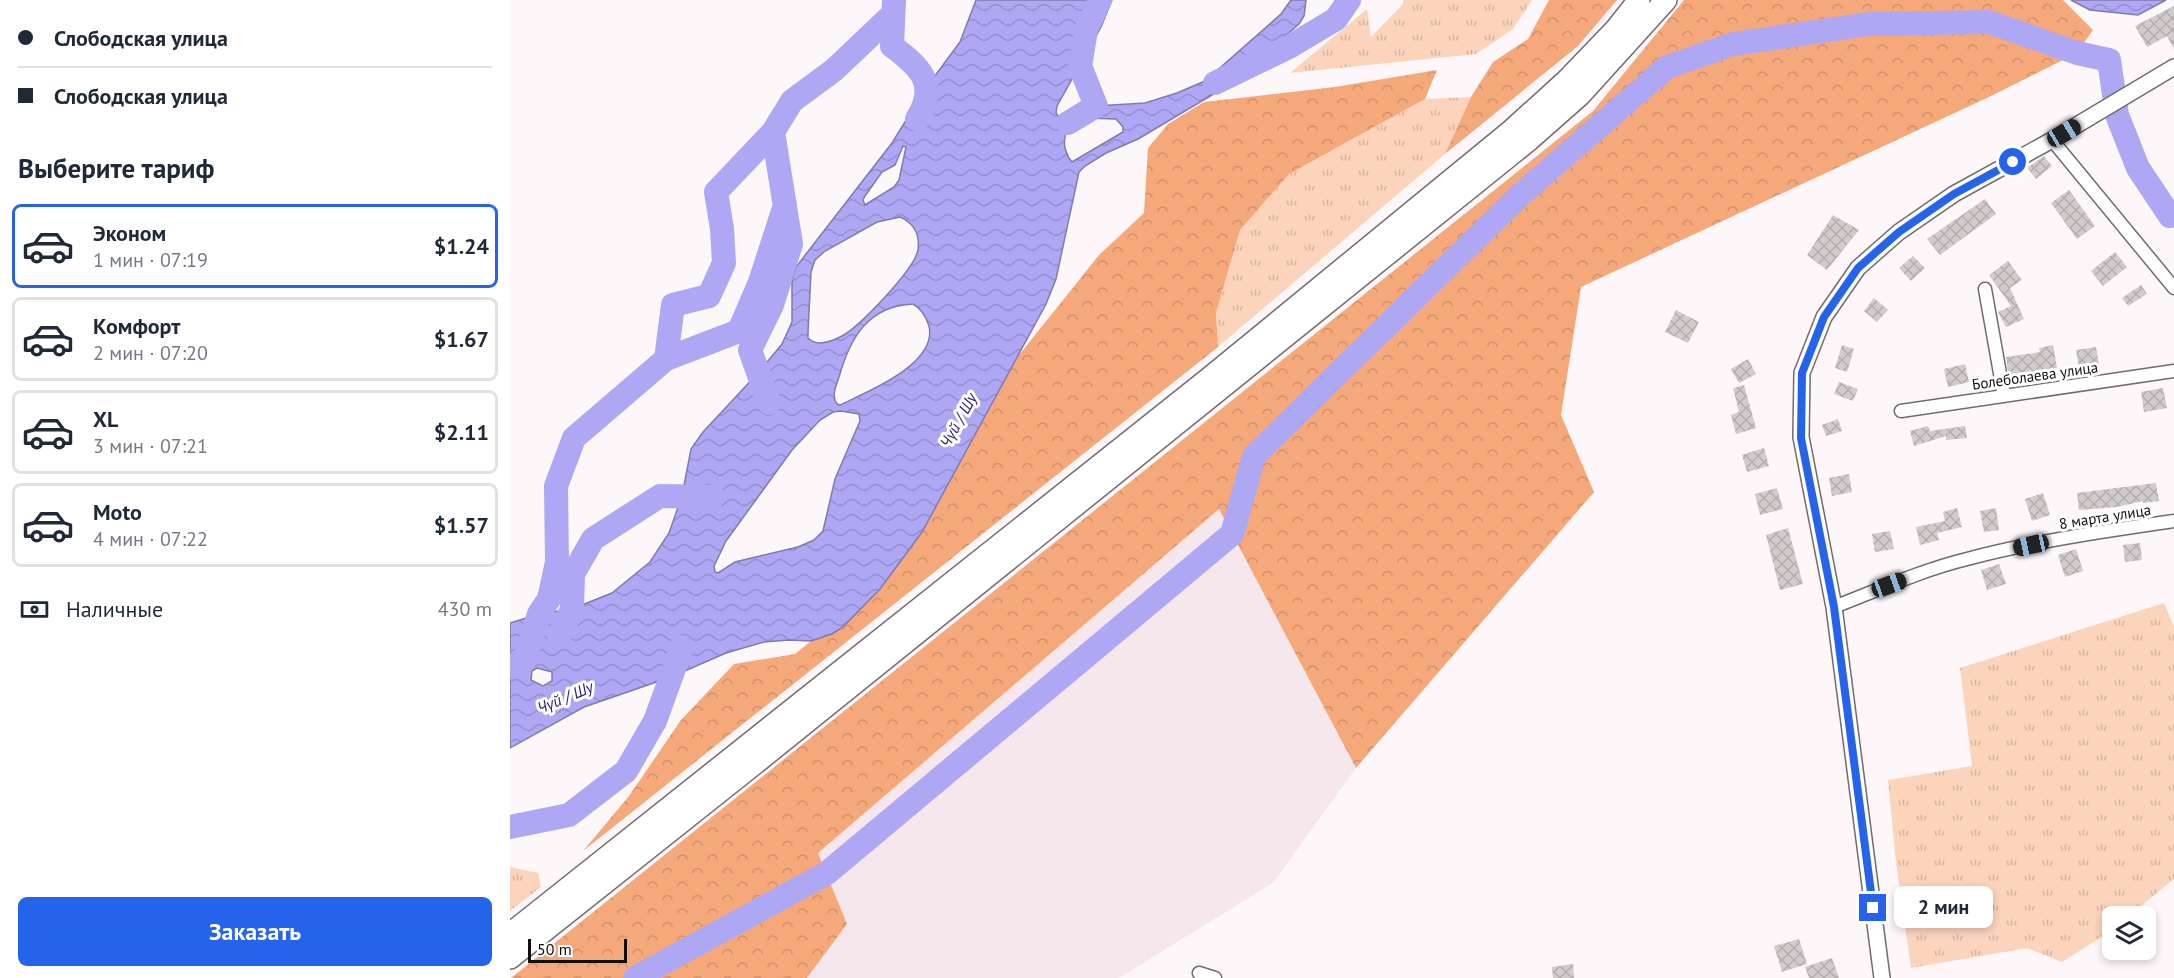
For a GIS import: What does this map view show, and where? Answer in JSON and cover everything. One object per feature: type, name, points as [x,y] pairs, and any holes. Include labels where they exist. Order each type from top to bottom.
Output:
[{"type":"highway","points":[[510,934],[1207,380],[1512,130],[1566,81],[1616,29],[1639,0]]},
{"type":"highway","points":[[510,958],[1529,140],[1580,95],[1666,0]]},
{"type":"street","points":[[1882,978],[1834,607],[1801,438],[1802,373],[1824,317],[1858,268],[1899,232],[1954,194],[2052,140],[2174,67]]},
{"type":"street","points":[[2052,140],[2174,288]]},
{"type":"street","points":[[1985,289],[2004,396]]},
{"type":"street","name":"Болеболаева улица","points":[[1901,411],[2174,371]]},
{"type":"street","name":"8 марта улица","points":[[1834,607],[1967,559],[2073,536],[2174,521]]},
{"type":"street","points":[[1199,973],[1215,978]]},
{"type":"shaded area","points":[[1219,509],[1356,768],[1273,883],[1119,978],[807,978],[847,924],[818,853]]},
{"type":"green space","points":[[1403,0],[1532,0],[1513,29],[1476,54],[1290,73],[1367,9],[1371,37],[1403,4]]},
{"type":"green space","points":[[1549,0],[1617,0],[1578,46],[1445,154],[1471,97],[1493,62],[1528,39]]},
{"type":"green space","points":[[1684,0],[2063,0],[2093,30],[2077,53],[1989,97],[1581,287],[1561,415],[1594,492],[1356,768],[1219,509],[818,853],[847,924],[807,978],[511,978],[1593,111]]},
{"type":"green space","points":[[1437,70],[1425,99],[1289,174],[1240,230],[1216,313],[1218,347],[583,851],[629,796],[681,720],[734,664],[795,654],[811,641],[832,634],[880,589],[922,532],[1015,360],[1099,255],[1144,213],[1148,148],[1168,124],[1204,102],[1335,87]]},
{"type":"green space","points":[[1471,97],[1445,154],[1218,347],[1216,313],[1240,230],[1289,174],[1425,99]]},
{"type":"green space","points":[[2164,603],[2174,627],[2174,879],[2141,906],[2102,906],[2102,936],[2062,962],[2027,948],[1911,968],[1896,863],[1888,780],[1972,766],[1960,668]]},
{"type":"green space","points":[[510,867],[538,873],[541,887],[510,911]]},
{"type":"water","name":"Чүй / Шу","points":[[976,0],[1112,0],[1101,27],[1057,106],[1056,113],[1059,117],[1096,106],[1145,103],[1205,81],[1281,14],[1291,0],[1306,0],[1304,16],[1299,24],[1224,88],[1138,139],[1106,153],[1079,172],[1056,279],[1046,304],[922,532],[880,589],[843,627],[832,634],[811,641],[764,642],[726,653],[671,677],[584,707],[510,748],[510,623],[539,614],[572,609],[612,593],[650,562],[669,533],[682,496],[691,449],[703,432],[782,344],[792,322],[792,281],[796,267],[892,143],[926,88],[960,42]],"holes":[[[1086,118],[1116,119],[1123,127],[1123,132],[1072,162],[1068,157],[1064,142],[1066,132]],[[903,146],[906,147],[899,180],[894,187],[865,205],[863,200],[865,196],[882,172],[895,165]],[[900,217],[912,226],[918,239],[918,250],[914,259],[873,310],[842,336],[820,343],[808,338],[811,272],[815,260],[825,251],[877,222]],[[913,304],[925,316],[929,326],[929,340],[923,353],[898,375],[840,405],[837,404],[834,398],[835,387],[855,337],[873,318],[897,306]],[[841,411],[859,414],[860,421],[835,479],[823,531],[814,540],[798,547],[735,562],[718,573],[715,572],[714,566],[726,541],[792,450],[820,420],[833,412]],[[537,668],[552,672],[552,681],[543,686],[531,680],[532,671]]]},
{"type":"water","points":[[2071,0],[2166,0],[2138,15],[2090,10]]},
{"type":"building","points":[[2174,6],[2174,49],[2167,36],[2147,47],[2135,26]]},
{"type":"building","points":[[2044,156],[2052,166],[2036,179],[2027,168]]},
{"type":"building","points":[[2069,190],[2095,226],[2077,239],[2051,203]]},
{"type":"building","points":[[1985,199],[1996,214],[1940,255],[1927,239]]},
{"type":"building","points":[[1833,215],[1859,230],[1827,270],[1807,255]]},
{"type":"building","points":[[2115,252],[2127,267],[2103,286],[2091,271]]},
{"type":"building","points":[[1913,256],[1925,268],[1911,281],[1899,268]]},
{"type":"building","points":[[2008,261],[2022,280],[2010,288],[2024,319],[2006,327],[1998,312],[2011,306],[1989,275]]},
{"type":"building","points":[[2141,285],[2147,294],[2128,306],[2122,298]]},
{"type":"building","points":[[1874,298],[1888,310],[1877,322],[1864,311]]},
{"type":"building","points":[[1676,310],[1699,322],[1688,343],[1665,332]]},
{"type":"building","points":[[1842,345],[1854,349],[1847,372],[1835,368]]},
{"type":"building","points":[[2053,345],[2057,368],[2025,374],[2026,377],[2009,379],[2006,357],[2040,352],[2039,348]]},
{"type":"building","points":[[2096,347],[2099,365],[2079,368],[2076,350]]},
{"type":"building","points":[[1748,359],[1756,374],[1739,383],[1731,369]]},
{"type":"building","points":[[1965,364],[1969,382],[1948,387],[1944,369]]},
{"type":"building","points":[[1839,382],[1858,389],[1853,401],[1834,394]]},
{"type":"building","points":[[1744,385],[1756,428],[1736,434],[1731,415],[1739,412],[1733,388]]},
{"type":"building","points":[[2163,388],[2167,408],[2144,412],[2141,392]]},
{"type":"building","points":[[1838,419],[1842,431],[1826,436],[1822,425]]},
{"type":"building","points":[[1928,426],[1930,431],[1965,426],[1967,438],[1946,440],[1946,436],[1914,446],[1910,431]]},
{"type":"building","points":[[1764,448],[1769,466],[1747,472],[1742,455]]},
{"type":"building","points":[[1849,474],[1852,492],[1832,496],[1829,478]]},
{"type":"building","points":[[2156,483],[2159,501],[2079,510],[2077,493]]},
{"type":"building","points":[[1777,488],[1783,509],[1760,515],[1755,494]]},
{"type":"building","points":[[2043,493],[2050,515],[2032,521],[2025,499]]},
{"type":"building","points":[[1957,508],[1962,527],[1937,533],[1939,540],[1920,545],[1916,527],[1945,521],[1943,512]]},
{"type":"building","points":[[1996,508],[1999,530],[1984,532],[1980,511]]},
{"type":"building","points":[[1788,528],[1803,584],[1780,590],[1766,535]]},
{"type":"building","points":[[1890,531],[1894,549],[1875,552],[1872,534]]},
{"type":"building","points":[[2140,543],[2142,560],[2125,562],[2123,545]]},
{"type":"building","points":[[2076,549],[2083,571],[2065,577],[2058,555]]},
{"type":"building","points":[[1999,564],[2006,584],[1987,590],[1981,570]]},
{"type":"building","points":[[1799,939],[1807,964],[1782,972],[1774,946]]},
{"type":"building","points":[[1832,958],[1839,978],[1809,978],[1805,967]]},
{"type":"building","points":[[1573,964],[1574,978],[1553,978],[1552,967]]},
{"type":"waterway","points":[[894,0],[892,46],[918,69],[926,86],[926,96],[917,119]]},
{"type":"waterway","points":[[1068,123],[1096,106],[1080,66],[1086,30],[1100,0]]},
{"type":"waterway","points":[[1215,83],[1289,47],[1336,19],[1349,0]]},
{"type":"waterway","points":[[769,403],[750,350],[772,305],[791,244],[773,132],[792,101],[834,70],[893,14]]},
{"type":"waterway","points":[[635,978],[827,873],[1232,534],[1254,456],[1519,196],[1667,67],[1733,44],[1868,24],[1989,22],[2077,53],[2109,60],[2117,115],[2138,168],[2170,216],[2174,215]]},
{"type":"waterway","points":[[666,359],[673,305],[709,296],[724,263],[722,229],[716,192],[773,132]]},
{"type":"waterway","points":[[510,667],[524,661],[539,614],[549,599],[557,562],[556,486],[574,438],[666,359],[739,331],[760,282],[785,205]]},
{"type":"waterway","points":[[559,637],[572,609],[573,574],[593,539],[660,496],[713,497]]},
{"type":"waterway","points":[[510,827],[569,815],[626,771],[655,721],[682,647]]},
{"type":"route","points":[[1873,908],[1834,607],[1801,438],[1802,373],[1824,317],[1858,268],[1899,232],[1954,194],[2013,162]]}]
